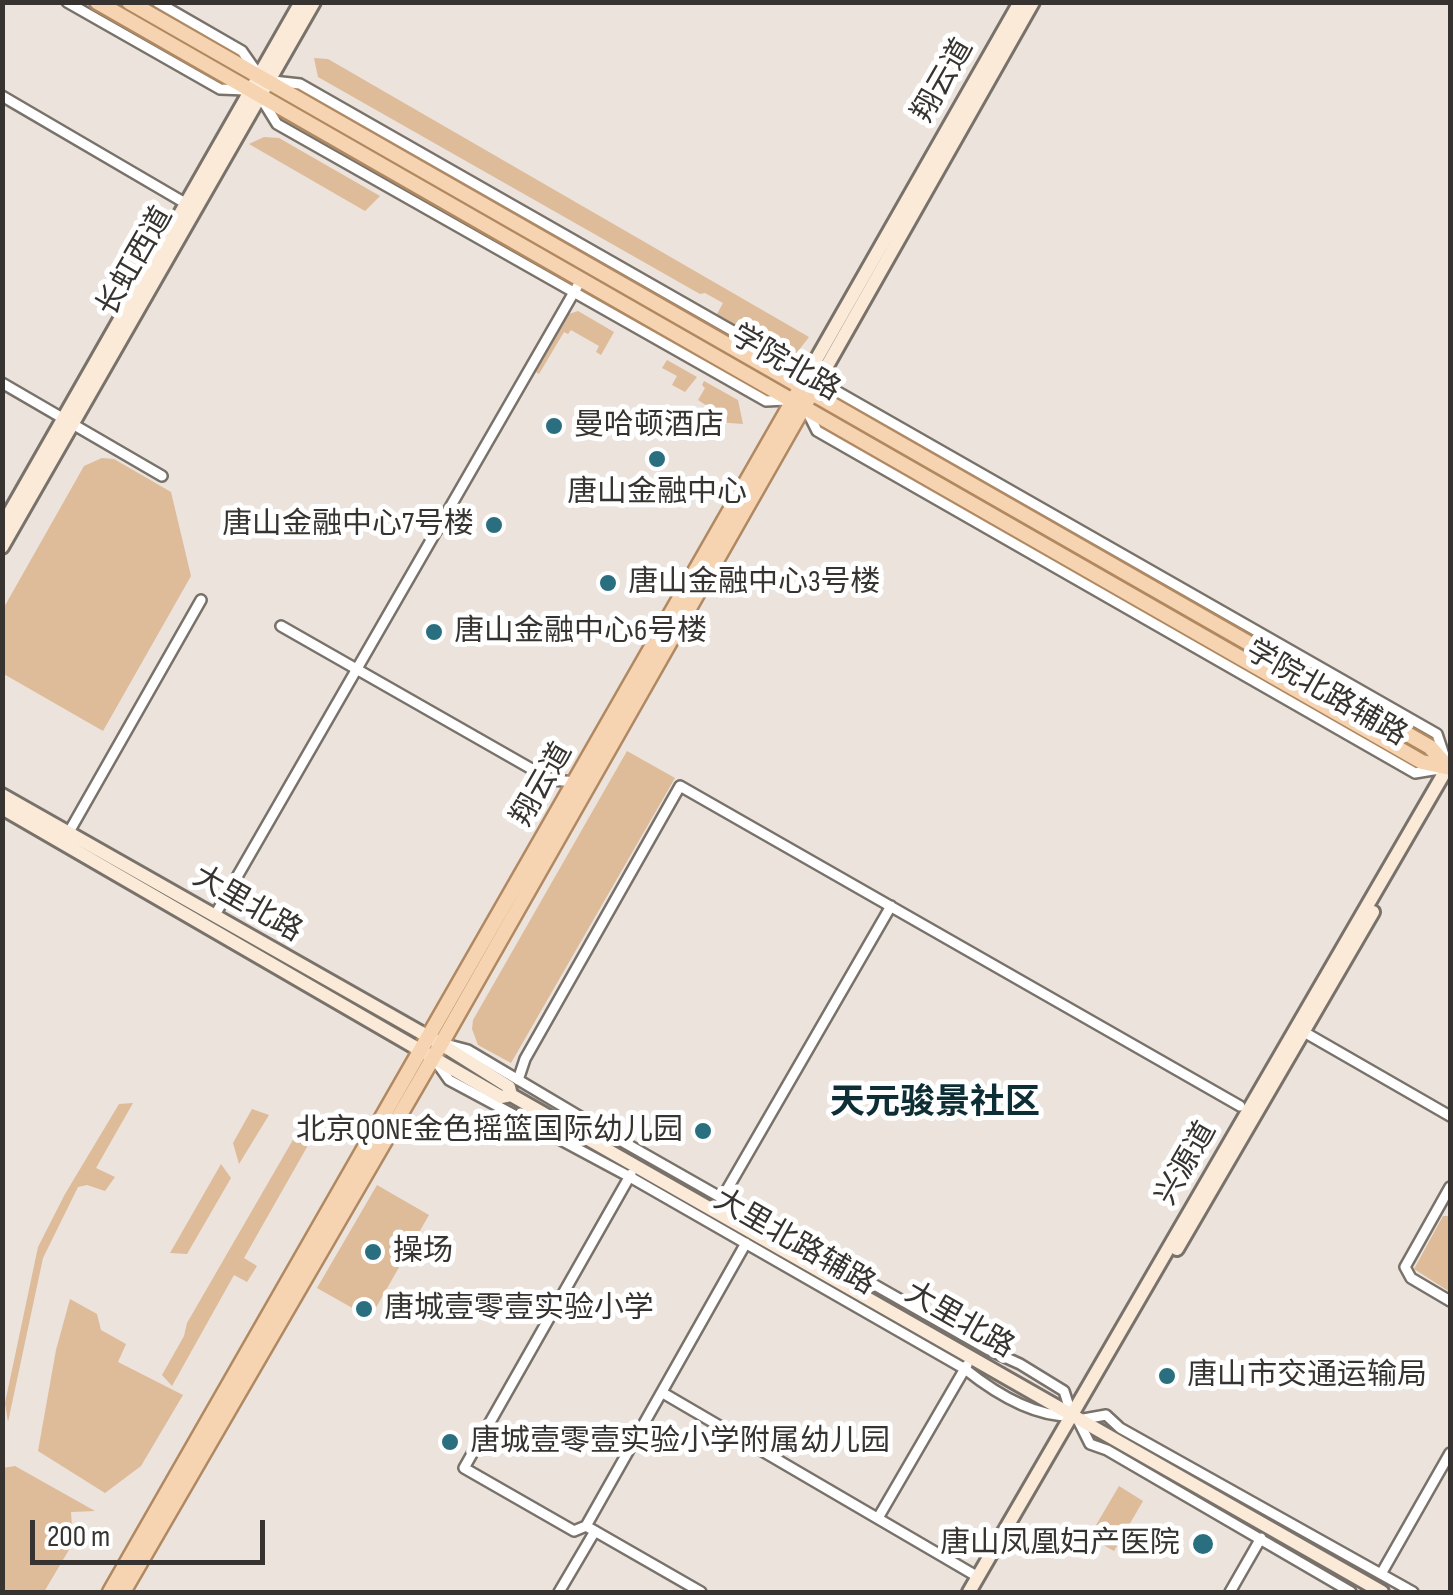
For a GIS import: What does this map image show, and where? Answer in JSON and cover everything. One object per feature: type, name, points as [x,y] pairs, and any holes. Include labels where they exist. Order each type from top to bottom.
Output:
[{"type":"main road","name":"学院北路","points":[[98,2],[396,174],[537,237],[577,286],[802,397],[904,438],[1186,616]]},
{"type":"main road","name":"学院北路","points":[[129,2],[157,6],[264,78],[802,397],[1323,696],[1422,762],[1450,769]]},
{"type":"main road","name":"长虹西道","points":[[264,78],[301,2]]},
{"type":"main road","name":"长虹西道","points":[[2,526],[255,93],[314,2]]},
{"type":"main road","name":"翔云道","points":[[123,1592],[802,397],[1020,2]]},
{"type":"main road","name":"翔云道","points":[[110,1592],[431,1046],[577,782],[1033,2]]},
{"type":"main road","name":"长虹西道","points":[[2,547],[185,203],[255,93]]},
{"type":"main road","name":"兴源道","points":[[977,1592],[1450,769]]},
{"type":"main road","name":"大里北路","points":[[2,794],[215,915],[431,1046]]},
{"type":"main road","name":"大里北路","points":[[2,808],[509,1087],[511,1095],[633,1171],[718,1204],[749,1239],[968,1363],[1075,1418],[1264,1534],[1382,1592]]},
{"type":"main road","name":"兴源道","points":[[969,1592],[1075,1418]]},
{"type":"street","points":[[67,2],[220,89],[255,93],[277,124],[522,264],[577,286],[215,915]]},
{"type":"street","points":[[2,96],[185,203]]},
{"type":"street","points":[[382,185],[396,174]]},
{"type":"street","points":[[522,264],[537,237]]},
{"type":"street","points":[[2,386],[162,476]]},
{"type":"street","points":[[69,832],[202,600]]},
{"type":"street","name":"学院北路辅路","points":[[1186,616],[1323,696],[1437,734],[1450,769]]},
{"type":"street","points":[[281,626],[551,780],[577,782]]},
{"type":"street","points":[[518,1080],[526,1059],[680,786],[1240,1106]]},
{"type":"street","points":[[718,1204],[891,906]]},
{"type":"street","points":[[1299,1030],[1450,1116]]},
{"type":"street","name":"大里北路辅路","points":[[431,1046],[468,1050],[718,1204],[1020,1364],[1064,1391],[1075,1418]]},
{"type":"street","name":"大里北路辅路","points":[[431,1046],[449,1080],[633,1171],[749,1239]]},
{"type":"street","points":[[633,1171],[464,1468],[574,1530],[591,1528],[701,1592]]},
{"type":"street","points":[[1450,1187],[1405,1267],[1412,1278],[1450,1301]]},
{"type":"street","points":[[1440,1204],[1450,1210]]},
{"type":"street","points":[[560,1592],[663,1393],[749,1239]]},
{"type":"street","points":[[878,1518],[968,1363]]},
{"type":"street","points":[[663,1393],[978,1577]]},
{"type":"street","points":[[1075,1418],[1106,1414],[1120,1428],[1413,1592]]},
{"type":"street","points":[[1381,1574],[1450,1453]]},
{"type":"street","points":[[1230,1592],[1264,1534],[1351,1592]]},
{"type":"shaded area","points":[[314,58],[328,59],[809,337],[795,355],[784,354],[716,316],[723,303],[700,294],[318,77]]},
{"type":"shaded area","points":[[264,137],[279,138],[380,196],[365,211],[249,144]]},
{"type":"shaded area","points":[[578,311],[614,332],[601,355],[596,352],[599,346],[571,330],[568,334],[564,332],[539,374],[536,372],[569,314]]},
{"type":"shaded area","points":[[667,360],[697,377],[685,392],[672,385],[677,376],[662,368]]},
{"type":"shaded area","points":[[704,381],[738,400],[743,424],[716,422],[712,409],[698,400],[705,388]]},
{"type":"shaded area","points":[[102,458],[114,459],[171,492],[191,576],[103,731],[2,673],[3,609],[84,466]]},
{"type":"shaded area","points":[[627,751],[675,778],[511,1063],[478,1045],[473,1020]]},
{"type":"shaded area","points":[[133,1103],[96,1168],[115,1177],[105,1191],[87,1185],[78,1187],[43,1258],[8,1422],[5,1403],[38,1247],[119,1104]]},
{"type":"shaded area","points":[[252,1109],[269,1115],[239,1164],[233,1143]]},
{"type":"shaded area","points":[[294,1138],[311,1140],[244,1258],[257,1266],[247,1282],[234,1275],[172,1386],[162,1375],[187,1323]]},
{"type":"shaded area","points":[[221,1164],[231,1178],[187,1254],[170,1253]]},
{"type":"shaded area","name":"操场","points":[[377,1185],[429,1215],[370,1318],[317,1288]]},
{"type":"shaded area","points":[[1443,1216],[1450,1216],[1450,1292],[1414,1269]]},
{"type":"shaded area","points":[[70,1299],[97,1314],[101,1330],[126,1344],[118,1362],[183,1395],[141,1466],[105,1493],[38,1451],[56,1350]]},
{"type":"shaded area","points":[[15,1466],[95,1511],[71,1512],[73,1543],[44,1592],[3,1592],[3,1468]]},
{"type":"shaded area","points":[[1119,1486],[1143,1501],[1114,1551],[1089,1537]]},
{"type":"place","name":"曼哈顿酒店","points":[[554,426]]},
{"type":"place","name":"唐山金融中心","points":[[657,459]]},
{"type":"place","name":"唐山金融中心7号楼","points":[[494,525]]},
{"type":"place","name":"唐山金融中心3号楼","points":[[608,583]]},
{"type":"place","name":"唐山金融中心6号楼","points":[[434,632]]},
{"type":"place","name":"北京QONE金色摇篮国际幼儿园","points":[[703,1131]]},
{"type":"place","name":"操场","points":[[373,1252]]},
{"type":"place","name":"唐城壹零壹实验小学","points":[[364,1309]]},
{"type":"place","name":"唐山市交通运输局","points":[[1167,1376]]},
{"type":"place","name":"唐城壹零壹实验小学附属幼儿园","points":[[450,1442]]},
{"type":"place","name":"唐山凤凰妇产医院","points":[[1203,1544]]},
{"type":"district","name":"天元骏景社区","points":[[935,1104]]}]
